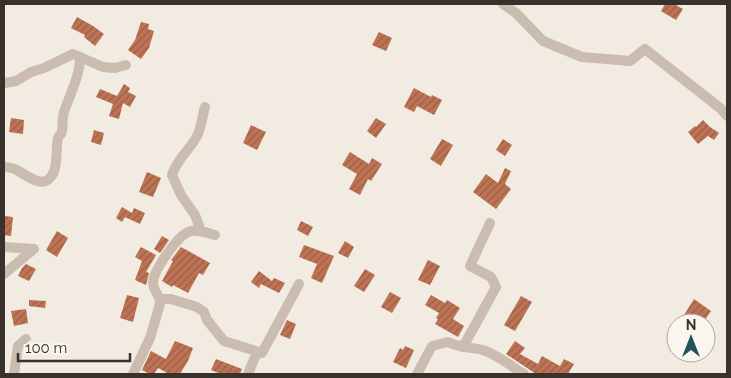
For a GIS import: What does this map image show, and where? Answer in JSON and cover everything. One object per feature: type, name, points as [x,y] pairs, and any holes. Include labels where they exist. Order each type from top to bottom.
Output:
[{"type":"street","points":[[503,4],[516,13],[543,41],[582,57],[630,61],[645,49],[720,108],[727,116]]},
{"type":"street","points":[[4,84],[16,81],[31,72],[73,54],[103,67],[115,68],[126,64]]},
{"type":"street","points":[[4,167],[13,168],[41,182],[46,181],[52,176],[58,139],[62,132],[63,114],[78,70],[80,57]]},
{"type":"street","points":[[201,231],[195,215],[181,195],[172,175],[184,153],[197,137],[205,107]]},
{"type":"street","points":[[463,347],[496,288],[492,277],[470,266],[490,223]]},
{"type":"street","points":[[161,299],[155,291],[153,283],[156,271],[180,238],[188,232],[195,230],[215,235]]},
{"type":"street","points":[[4,247],[34,249],[4,274]]},
{"type":"street","points":[[161,299],[172,299],[197,308],[204,312],[207,320],[224,341],[262,353],[299,284]]},
{"type":"street","points":[[133,374],[150,338],[161,299]]},
{"type":"street","points":[[14,374],[18,346],[26,339]]},
{"type":"street","points":[[417,374],[432,346],[448,342],[457,347],[483,350],[494,354],[524,374]]},
{"type":"street","points":[[248,374],[257,352]]},
{"type":"building","points":[[665,4],[674,4],[683,9],[676,20],[661,11]]},
{"type":"building","points":[[77,17],[104,34],[95,46],[84,37],[85,35],[71,28]]},
{"type":"building","points":[[141,22],[149,24],[148,29],[154,31],[149,48],[141,59],[128,50],[135,40]]},
{"type":"building","points":[[379,32],[392,38],[386,51],[372,45]]},
{"type":"building","points":[[124,84],[130,88],[128,92],[136,96],[130,107],[123,103],[119,119],[109,116],[113,104],[96,97],[100,89],[117,96]]},
{"type":"building","points":[[414,88],[431,97],[432,95],[442,100],[434,115],[417,106],[414,112],[404,107]]},
{"type":"building","points":[[11,118],[24,120],[23,134],[9,132]]},
{"type":"building","points":[[376,118],[386,124],[376,138],[367,131]]},
{"type":"building","points":[[703,120],[719,133],[714,140],[708,136],[698,144],[688,132]]},
{"type":"building","points":[[251,125],[266,132],[257,150],[243,143]]},
{"type":"building","points":[[94,130],[104,133],[101,145],[91,142]]},
{"type":"building","points":[[442,139],[453,145],[441,166],[430,159]]},
{"type":"building","points":[[503,139],[512,145],[505,156],[496,150]]},
{"type":"building","points":[[350,152],[369,164],[372,158],[382,164],[371,181],[368,179],[360,195],[349,189],[357,174],[342,165]]},
{"type":"building","points":[[505,168],[511,171],[505,184],[511,189],[496,209],[473,192],[486,174],[498,183]]},
{"type":"building","points":[[147,172],[161,178],[153,197],[139,192]]},
{"type":"building","points":[[122,207],[132,213],[134,208],[145,213],[140,224],[125,217],[122,222],[116,218]]},
{"type":"building","points":[[4,216],[13,217],[11,236],[4,235]]},
{"type":"building","points":[[301,221],[313,227],[308,236],[297,230]]},
{"type":"building","points":[[57,231],[68,238],[57,257],[46,250]]},
{"type":"building","points":[[162,236],[169,240],[160,253],[154,249]]},
{"type":"building","points":[[345,241],[354,247],[348,258],[338,253]]},
{"type":"building","points":[[304,245],[334,256],[322,283],[311,278],[317,264],[299,257]]},
{"type":"building","points":[[141,247],[156,255],[146,272],[149,273],[146,285],[135,280],[142,261],[135,257]]},
{"type":"building","points":[[181,247],[210,263],[203,275],[199,273],[188,293],[162,281],[173,261],[171,260]]},
{"type":"building","points":[[428,260],[440,266],[430,285],[418,280]]},
{"type":"building","points":[[26,264],[36,269],[29,281],[18,276]]},
{"type":"building","points":[[365,269],[375,275],[364,292],[354,286]]},
{"type":"building","points":[[259,271],[272,281],[274,278],[285,283],[279,293],[261,284],[259,288],[251,282]]},
{"type":"building","points":[[390,292],[401,298],[392,313],[381,307]]},
{"type":"building","points":[[127,295],[139,298],[133,322],[120,318]]},
{"type":"building","points":[[431,295],[445,303],[447,300],[460,308],[453,319],[464,326],[458,337],[435,324],[439,313],[425,305]]},
{"type":"building","points":[[521,296],[532,302],[515,331],[504,325]]},
{"type":"building","points":[[694,299],[711,311],[710,313],[685,313]]},
{"type":"building","points":[[29,300],[46,301],[45,308],[29,306]]},
{"type":"building","points":[[26,309],[28,323],[14,326],[11,311]]},
{"type":"building","points":[[287,320],[296,324],[290,339],[280,335]]},
{"type":"building","points":[[175,341],[193,348],[180,374],[169,374],[158,368],[154,374],[142,370],[151,351],[166,359]]},
{"type":"building","points":[[515,341],[525,348],[520,354],[538,364],[542,356],[560,366],[564,359],[574,364],[568,374],[536,374],[506,354]]},
{"type":"building","points":[[405,346],[414,350],[406,368],[393,362],[400,348],[403,350]]},
{"type":"building","points":[[216,359],[242,369],[240,374],[221,374],[211,370]]}]
